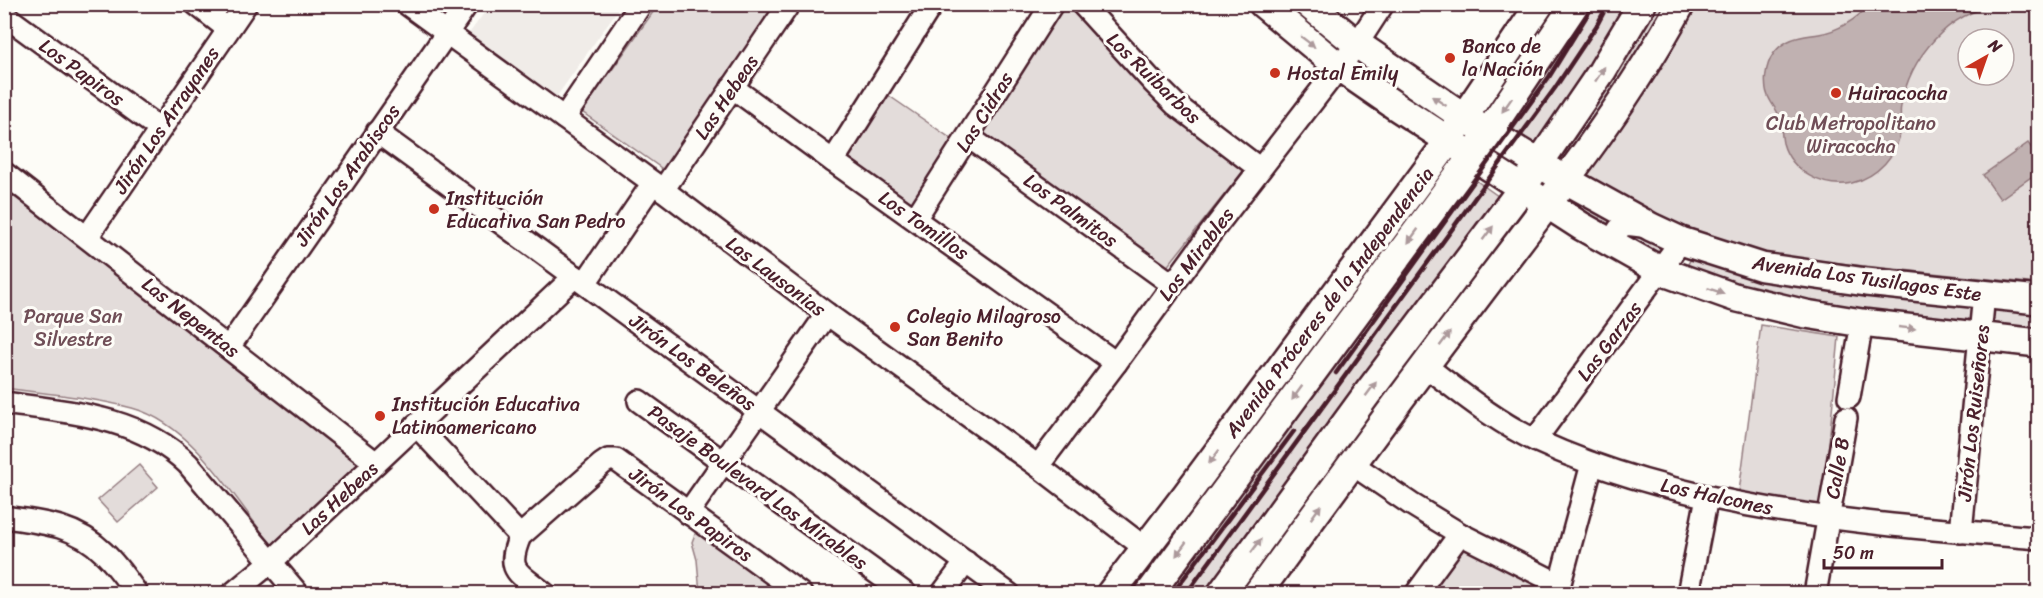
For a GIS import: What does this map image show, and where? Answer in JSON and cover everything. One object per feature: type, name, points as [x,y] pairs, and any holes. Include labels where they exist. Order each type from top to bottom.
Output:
[{"type":"main road","points":[[1263,4],[1339,67],[1397,107],[1457,129]]},
{"type":"main road","points":[[1308,4],[1457,129]]},
{"type":"main road","name":"Avenida Próceres de la Independencia","points":[[1149,594],[1473,155],[1575,4]]},
{"type":"main road","points":[[1221,594],[1539,164],[1602,71],[1642,4]]},
{"type":"main road","points":[[1257,594],[1424,366],[1566,180],[1639,76],[1681,4]]},
{"type":"main road","name":"Avenida Próceres de la Independencia","points":[[1110,594],[1457,129],[1540,5]]},
{"type":"main road","name":"Avenida Los Tusilagos Este","points":[[1457,129],[1488,133],[1650,227],[1681,241],[1762,267],[2038,300]]},
{"type":"main road","name":"Avenida Los Tusilagos Este","points":[[1457,129],[1473,155],[1610,243],[1661,271],[1734,297],[1806,314],[1862,323],[2038,343]]},
{"type":"street","points":[[196,4],[228,29]]},
{"type":"street","name":"Jirón Los Arrayanes","points":[[87,237],[246,4]]},
{"type":"street","name":"Las Lausonias","points":[[407,4],[658,187],[826,314],[1038,466],[1145,548]]},
{"type":"street","name":"Jirón Los Arabiscos","points":[[229,346],[467,4]]},
{"type":"street","points":[[564,118],[641,4]]},
{"type":"street","name":"Las Hebeas","points":[[232,594],[271,562],[416,425],[580,279],[658,187],[732,87],[789,4]]},
{"type":"street","points":[[833,161],[932,4]]},
{"type":"street","name":"Las Cidras","points":[[915,219],[1052,4]]},
{"type":"street","name":"Los Ruibarbos","points":[[1082,4],[1176,105],[1260,169]]},
{"type":"street","name":"Los Mirables","points":[[1038,466],[1172,284],[1357,44],[1383,4]]},
{"type":"street","name":"Los Papiros","points":[[4,15],[160,129]]},
{"type":"street","name":"Los Tomillos","points":[[732,87],[1116,363]]},
{"type":"street","name":"Jirón Los Beleños","points":[[377,132],[1009,594]]},
{"type":"street","name":"Los Palmitos","points":[[969,137],[1172,284]]},
{"type":"street","name":"Las Nepentas","points":[[4,173],[229,346],[376,463]]},
{"type":"street","points":[[1610,243],[1621,227],[1626,224],[1650,227]]},
{"type":"street","name":"Las Garzas","points":[[1535,440],[1681,241]]},
{"type":"street","name":"Jirón Los Ruiseñores","points":[[1961,532],[1984,294]]},
{"type":"street","points":[[688,513],[826,314]]},
{"type":"street","name":"Calle B","points":[[1827,518],[1862,323]]},
{"type":"street","name":"Los Halcones","points":[[1424,366],[1479,406],[1535,440],[1592,464],[1707,497],[1827,518],[2038,538]]},
{"type":"street","name":"Pasaje Boulevard Los Mirables","points":[[639,401],[906,594]]},
{"type":"street","points":[[4,403],[78,413],[128,426],[150,435],[188,464],[298,594]]},
{"type":"street","points":[[416,425],[520,536],[513,553],[513,564],[518,572],[545,594]]},
{"type":"street","name":"Jirón Los Papiros","points":[[520,536],[608,460],[616,460],[801,594]]},
{"type":"street","points":[[1352,464],[1460,534],[1558,589],[1592,464]]},
{"type":"street","points":[[1688,594],[1707,497]]},
{"type":"street","points":[[4,518],[35,521],[69,529],[84,537],[105,553],[137,594]]},
{"type":"street","points":[[1815,594],[1827,518]]},
{"type":"street","points":[[1416,594],[1460,534]]},
{"type":"street","points":[[942,594],[966,562]]},
{"type":"shaded area","points":[[490,5],[621,5],[555,99],[468,35]]},
{"type":"shaded area","name":"Huiracocha","points":[[1869,5],[1999,5],[1981,9],[1963,17],[1948,27],[1923,54],[1906,88],[1900,109],[1901,126],[1896,148],[1885,164],[1870,176],[1852,183],[1820,181],[1801,170],[1787,153],[1779,116],[1766,89],[1767,70],[1774,53],[1784,44],[1794,39],[1840,27],[1853,20]]},
{"type":"shaded area","points":[[2028,143],[2038,157],[2038,172],[2000,199],[1983,175]]},
{"type":"green space","points":[[658,5],[779,5],[664,170],[582,112]]},
{"type":"green space","points":[[1063,5],[1069,5],[1128,72],[1181,122],[1244,170],[1166,268],[981,135]]},
{"type":"green space","points":[[1584,5],[1629,5],[1538,151],[1502,128]]},
{"type":"green space","points":[[1657,5],[1674,5],[1567,162],[1566,146],[1606,89]]},
{"type":"green space","name":"Club Metropolitano Wiracocha","points":[[1690,5],[2038,5],[2038,284],[1751,252],[1704,240],[1623,200],[1585,173]]},
{"type":"green space","points":[[885,93],[953,140],[912,208],[842,160]]},
{"type":"green space","points":[[1445,160],[1452,165],[1137,593],[1124,594]]},
{"type":"green space","points":[[1467,174],[1502,199],[1210,593],[1159,594]]},
{"type":"green space","name":"Parque San Silvestre","points":[[4,189],[362,460],[363,465],[277,547],[271,545],[227,485],[193,446],[154,417],[132,408],[101,401],[5,388]]},
{"type":"green space","points":[[1572,192],[1668,242],[1659,257],[1563,202]]},
{"type":"green space","points":[[1696,250],[1973,305],[1971,317],[1966,322],[1807,307],[1685,269]]},
{"type":"green space","points":[[1993,305],[2038,306],[2038,330],[1994,324],[1992,321]]},
{"type":"green space","points":[[1761,325],[1839,337],[1823,507],[1739,492]]},
{"type":"green space","points":[[1445,326],[1249,593],[1235,594],[1428,327]]},
{"type":"green space","points":[[139,465],[158,487],[118,522],[98,500]]},
{"type":"green space","points":[[697,529],[786,593],[700,593],[697,560],[692,542]]},
{"type":"green space","points":[[1464,543],[1552,588],[1551,594],[1426,594]]},
{"type":"railway","points":[[1336,373],[1549,77],[1594,4]]},
{"type":"railway","points":[[1186,594],[1555,88],[1597,25],[1608,4]]},
{"type":"railway","points":[[1172,594],[1294,431]]},
{"type":"place","name":"Banco de la Nación","points":[[1450,58]]},
{"type":"place","name":"Hostal Emily","points":[[1275,73]]},
{"type":"place","name":"Huiracocha","points":[[1836,93]]},
{"type":"place","name":"Institución Educativa San Pedro","points":[[434,209]]},
{"type":"place","name":"Colegio Milagroso San Benito","points":[[895,327]]},
{"type":"place","name":"Institución Educativa Latinoamericano","points":[[380,416]]}]
